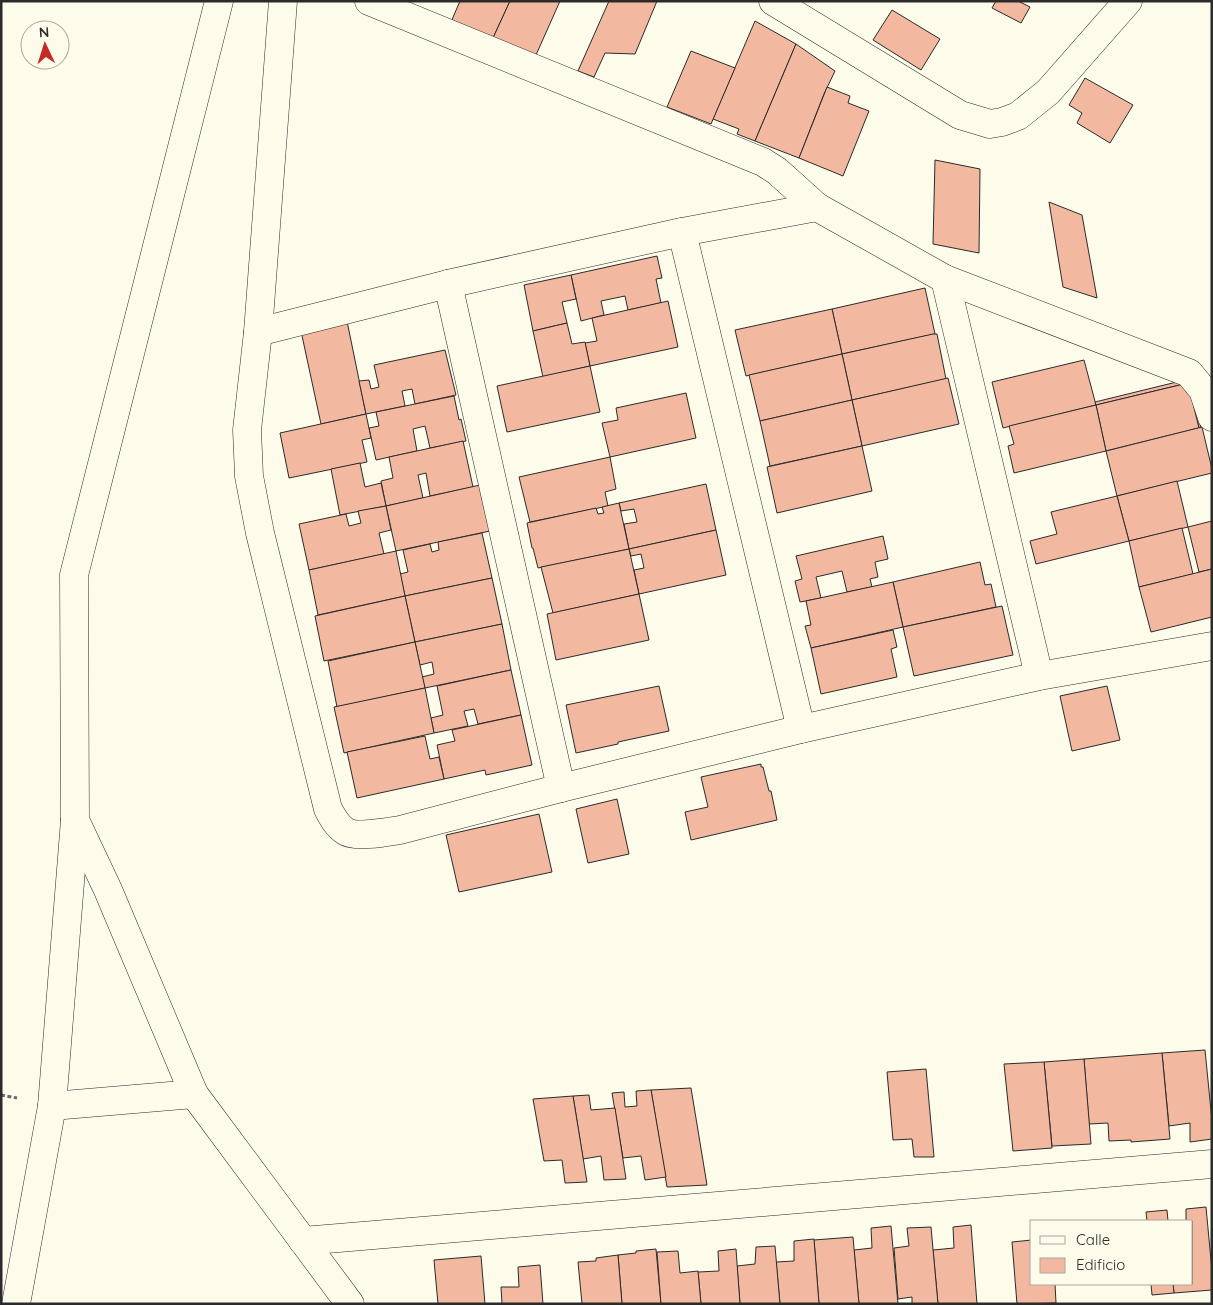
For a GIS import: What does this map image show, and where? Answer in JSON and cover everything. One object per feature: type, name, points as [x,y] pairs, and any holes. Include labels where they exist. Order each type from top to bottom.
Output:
[{"type":"street","points":[[16,1304],[52,1106],[74,820],[74,575],[219,1]]},
{"type":"street","points":[[283,1],[258,332],[247,430],[249,476],[260,533],[328,810],[336,823],[346,832],[363,834],[400,830],[801,729],[1039,676],[1212,646]]},
{"type":"street","points":[[369,1],[763,162],[817,207],[945,279],[1189,373],[1203,390],[1212,417]]},
{"type":"street","points":[[773,1],[960,115],[990,124],[1018,116],[1048,92],[1128,1]]},
{"type":"street","points":[[258,332],[448,284],[682,232],[817,207]]},
{"type":"street","points":[[682,232],[801,729]]},
{"type":"street","points":[[945,279],[1039,676]]},
{"type":"street","points":[[448,284],[561,788]]},
{"type":"street","points":[[74,820],[108,890],[194,1094],[350,1304]]},
{"type":"street","points":[[52,1106],[194,1094]]},
{"type":"street","points":[[303,1241],[1212,1164]]},
{"type":"building","points":[[460,1],[510,1],[493,38],[451,22]]},
{"type":"building","points":[[510,1],[560,1],[536,55],[493,38]]},
{"type":"building","points":[[609,1],[657,1],[635,54],[605,53],[594,77],[578,71]]},
{"type":"building","points":[[996,1],[1018,1],[1030,7],[1021,23],[992,8]]},
{"type":"building","points":[[892,10],[940,39],[921,70],[873,40]]},
{"type":"building","points":[[755,21],[796,44],[755,141],[737,134],[739,129],[713,119]]},
{"type":"building","points":[[796,44],[835,71],[799,158],[755,141]]},
{"type":"building","points":[[691,51],[735,68],[711,124],[667,107]]},
{"type":"building","points":[[1085,78],[1133,105],[1110,143],[1077,123],[1082,113],[1069,105]]},
{"type":"building","points":[[827,87],[850,96],[848,103],[869,111],[843,176],[799,158]]},
{"type":"building","points":[[935,160],[980,169],[979,253],[933,244]]},
{"type":"building","points":[[1049,202],[1082,215],[1097,298],[1063,287]]},
{"type":"building","points":[[657,256],[662,278],[656,279],[661,303],[628,310],[625,296],[601,301],[604,315],[581,321],[571,275]]},
{"type":"building","points":[[571,275],[576,299],[562,302],[567,323],[533,331],[524,285]]},
{"type":"building","points":[[925,288],[935,334],[842,354],[832,309]]},
{"type":"building","points":[[668,301],[678,347],[590,366],[585,343],[597,341],[592,318]]},
{"type":"building","points":[[832,309],[842,354],[746,376],[735,330]]},
{"type":"building","points":[[347,321],[366,414],[321,424],[301,331]]},
{"type":"building","points":[[567,323],[572,344],[585,342],[590,366],[543,377],[533,331]]},
{"type":"building","points":[[937,334],[946,379],[852,400],[842,354]]},
{"type":"building","points":[[445,350],[456,395],[415,404],[412,389],[402,391],[405,406],[366,414],[359,381],[369,380],[371,389],[379,387],[374,365]]},
{"type":"building","points":[[842,354],[852,400],[760,421],[749,375]]},
{"type":"building","points":[[1084,360],[1096,405],[1003,428],[992,382]]},
{"type":"building","points":[[590,366],[600,412],[507,432],[497,386]]},
{"type":"building","points":[[948,378],[959,424],[862,446],[852,400]]},
{"type":"building","points":[[1189,379],[1201,428],[1199,428],[1188,383],[1096,405],[1095,402]]},
{"type":"building","points":[[1188,383],[1199,428],[1106,451],[1096,405]]},
{"type":"building","points":[[686,393],[696,438],[610,457],[602,423],[618,420],[616,408]]},
{"type":"building","points":[[454,396],[466,441],[430,448],[425,426],[413,429],[417,451],[376,460],[369,428],[379,426],[376,412]]},
{"type":"building","points":[[852,400],[862,446],[770,466],[760,421]]},
{"type":"building","points":[[1096,405],[1106,451],[1014,473],[1008,446],[1014,444],[1009,426]]},
{"type":"building","points":[[366,414],[371,438],[362,440],[367,462],[289,478],[280,433]]},
{"type":"building","points":[[1202,427],[1212,473],[1117,496],[1106,451]]},
{"type":"building","points":[[463,441],[473,487],[430,496],[426,473],[418,475],[423,498],[386,506],[381,481],[393,478],[389,457]]},
{"type":"building","points":[[862,446],[872,491],[777,513],[767,467]]},
{"type":"building","points":[[610,457],[616,489],[605,492],[608,506],[530,522],[519,477]]},
{"type":"building","points":[[360,463],[365,487],[381,483],[386,506],[340,515],[331,469]]},
{"type":"building","points":[[1177,481],[1188,527],[1129,541],[1117,496]]},
{"type":"building","points":[[706,484],[716,530],[629,549],[624,524],[637,522],[634,509],[621,511],[619,503]]},
{"type":"building","points":[[480,485],[490,531],[396,551],[386,506]]},
{"type":"building","points":[[1117,496],[1129,541],[1036,564],[1030,541],[1057,534],[1051,512]]},
{"type":"building","points":[[619,503],[629,549],[538,568],[527,523],[596,508],[598,514],[604,513],[602,507]]},
{"type":"building","points":[[386,506],[391,530],[379,533],[384,554],[309,570],[299,524],[346,514],[349,526],[361,523],[358,511]]},
{"type":"building","points":[[1212,521],[1212,569],[1199,572],[1188,527]]},
{"type":"building","points":[[1182,528],[1193,574],[1139,587],[1129,541]]},
{"type":"building","points":[[716,530],[726,575],[639,594],[634,570],[644,568],[641,554],[631,556],[629,549]]},
{"type":"building","points":[[482,533],[492,578],[405,596],[400,574],[408,572],[403,550],[430,544],[432,552],[439,550],[438,542]]},
{"type":"building","points":[[883,536],[888,559],[875,562],[878,577],[870,579],[872,587],[847,592],[842,571],[816,577],[821,598],[800,602],[795,581],[802,579],[796,556]]},
{"type":"building","points":[[629,549],[639,594],[553,613],[541,567]]},
{"type":"building","points":[[396,551],[405,596],[318,615],[309,570]]},
{"type":"building","points":[[980,562],[985,585],[991,584],[996,607],[903,627],[893,582]]},
{"type":"building","points":[[1212,569],[1212,617],[1151,632],[1139,587]]},
{"type":"building","points":[[492,578],[502,624],[415,642],[405,596]]},
{"type":"building","points":[[893,582],[903,627],[811,648],[805,626],[811,625],[806,601]]},
{"type":"building","points":[[639,594],[649,640],[556,660],[547,614]]},
{"type":"building","points":[[405,596],[415,642],[324,661],[315,616]]},
{"type":"building","points":[[1002,606],[1013,655],[914,676],[903,627]]},
{"type":"building","points":[[502,624],[511,670],[425,688],[422,677],[434,674],[432,662],[420,665],[415,642]]},
{"type":"building","points":[[893,630],[897,647],[891,649],[897,677],[821,694],[811,648]]},
{"type":"building","points":[[415,642],[425,688],[337,707],[328,661]]},
{"type":"building","points":[[511,670],[521,715],[478,724],[474,709],[464,711],[468,726],[434,733],[431,718],[443,715],[437,686]]},
{"type":"building","points":[[659,686],[669,731],[576,753],[566,705]]},
{"type":"building","points":[[1107,686],[1120,740],[1072,751],[1060,696]]},
{"type":"building","points":[[425,688],[434,733],[344,753],[334,707]]},
{"type":"building","points":[[521,715],[532,765],[486,775],[485,770],[444,779],[437,745],[455,741],[452,730]]},
{"type":"building","points":[[425,736],[430,759],[439,757],[444,779],[357,798],[347,752]]},
{"type":"building","points":[[761,764],[769,791],[771,791],[777,820],[691,840],[685,812],[708,807],[701,777]]},
{"type":"building","points":[[617,799],[629,854],[588,863],[576,809]]},
{"type":"building","points":[[539,814],[552,872],[459,892],[446,835]]},
{"type":"building","points":[[1205,1050],[1212,1139],[1190,1142],[1190,1123],[1169,1126],[1162,1053]]},
{"type":"building","points":[[1162,1053],[1170,1139],[1131,1142],[1131,1140],[1109,1141],[1108,1123],[1089,1124],[1084,1059]]},
{"type":"building","points":[[1084,1059],[1091,1144],[1052,1146],[1044,1062]]},
{"type":"building","points":[[1044,1062],[1052,1148],[1013,1151],[1004,1064]]},
{"type":"building","points":[[926,1069],[934,1157],[914,1157],[912,1139],[893,1140],[887,1072]]},
{"type":"building","points":[[691,1088],[707,1185],[667,1187],[651,1090]]},
{"type":"building","points":[[651,1090],[666,1177],[645,1180],[641,1156],[623,1158],[612,1093],[624,1092],[625,1107],[637,1106],[636,1091]]},
{"type":"building","points":[[589,1095],[591,1110],[615,1108],[626,1179],[604,1180],[601,1156],[583,1159],[573,1096]]},
{"type":"building","points":[[573,1096],[587,1182],[565,1183],[562,1160],[544,1161],[533,1099]]},
{"type":"building","points":[[1206,1207],[1212,1290],[1174,1293],[1173,1285],[1193,1285],[1193,1220],[1186,1220],[1186,1209]]},
{"type":"building","points":[[1167,1210],[1168,1220],[1147,1220],[1146,1212]]},
{"type":"building","points":[[971,1225],[977,1304],[938,1304],[933,1250],[954,1248],[953,1227]]},
{"type":"building","points":[[891,1226],[898,1304],[859,1304],[854,1250],[872,1248],[871,1228]]},
{"type":"building","points":[[931,1227],[938,1304],[912,1304],[912,1297],[898,1299],[894,1248],[909,1246],[907,1228]]},
{"type":"building","points":[[853,1237],[859,1304],[819,1304],[814,1240]]},
{"type":"building","points":[[814,1239],[819,1304],[780,1304],[776,1262],[794,1261],[794,1241]]},
{"type":"building","points":[[1030,1240],[1030,1285],[1055,1285],[1056,1303],[1017,1304],[1012,1242]]},
{"type":"building","points":[[775,1246],[780,1304],[740,1304],[737,1266],[755,1264],[756,1247]]},
{"type":"building","points":[[656,1249],[661,1304],[622,1304],[618,1255]]},
{"type":"building","points":[[736,1249],[740,1304],[701,1304],[698,1272],[719,1271],[718,1251]]},
{"type":"building","points":[[678,1251],[680,1273],[698,1271],[701,1304],[661,1304],[657,1252]]},
{"type":"building","points":[[618,1255],[622,1304],[582,1304],[578,1262],[596,1261],[596,1258]]},
{"type":"building","points":[[481,1256],[485,1304],[438,1304],[434,1260]]},
{"type":"building","points":[[540,1265],[543,1304],[502,1304],[501,1287],[519,1287],[518,1267]]},
{"type":"building","points":[[1151,1285],[1173,1285],[1174,1293],[1152,1295]]}]
